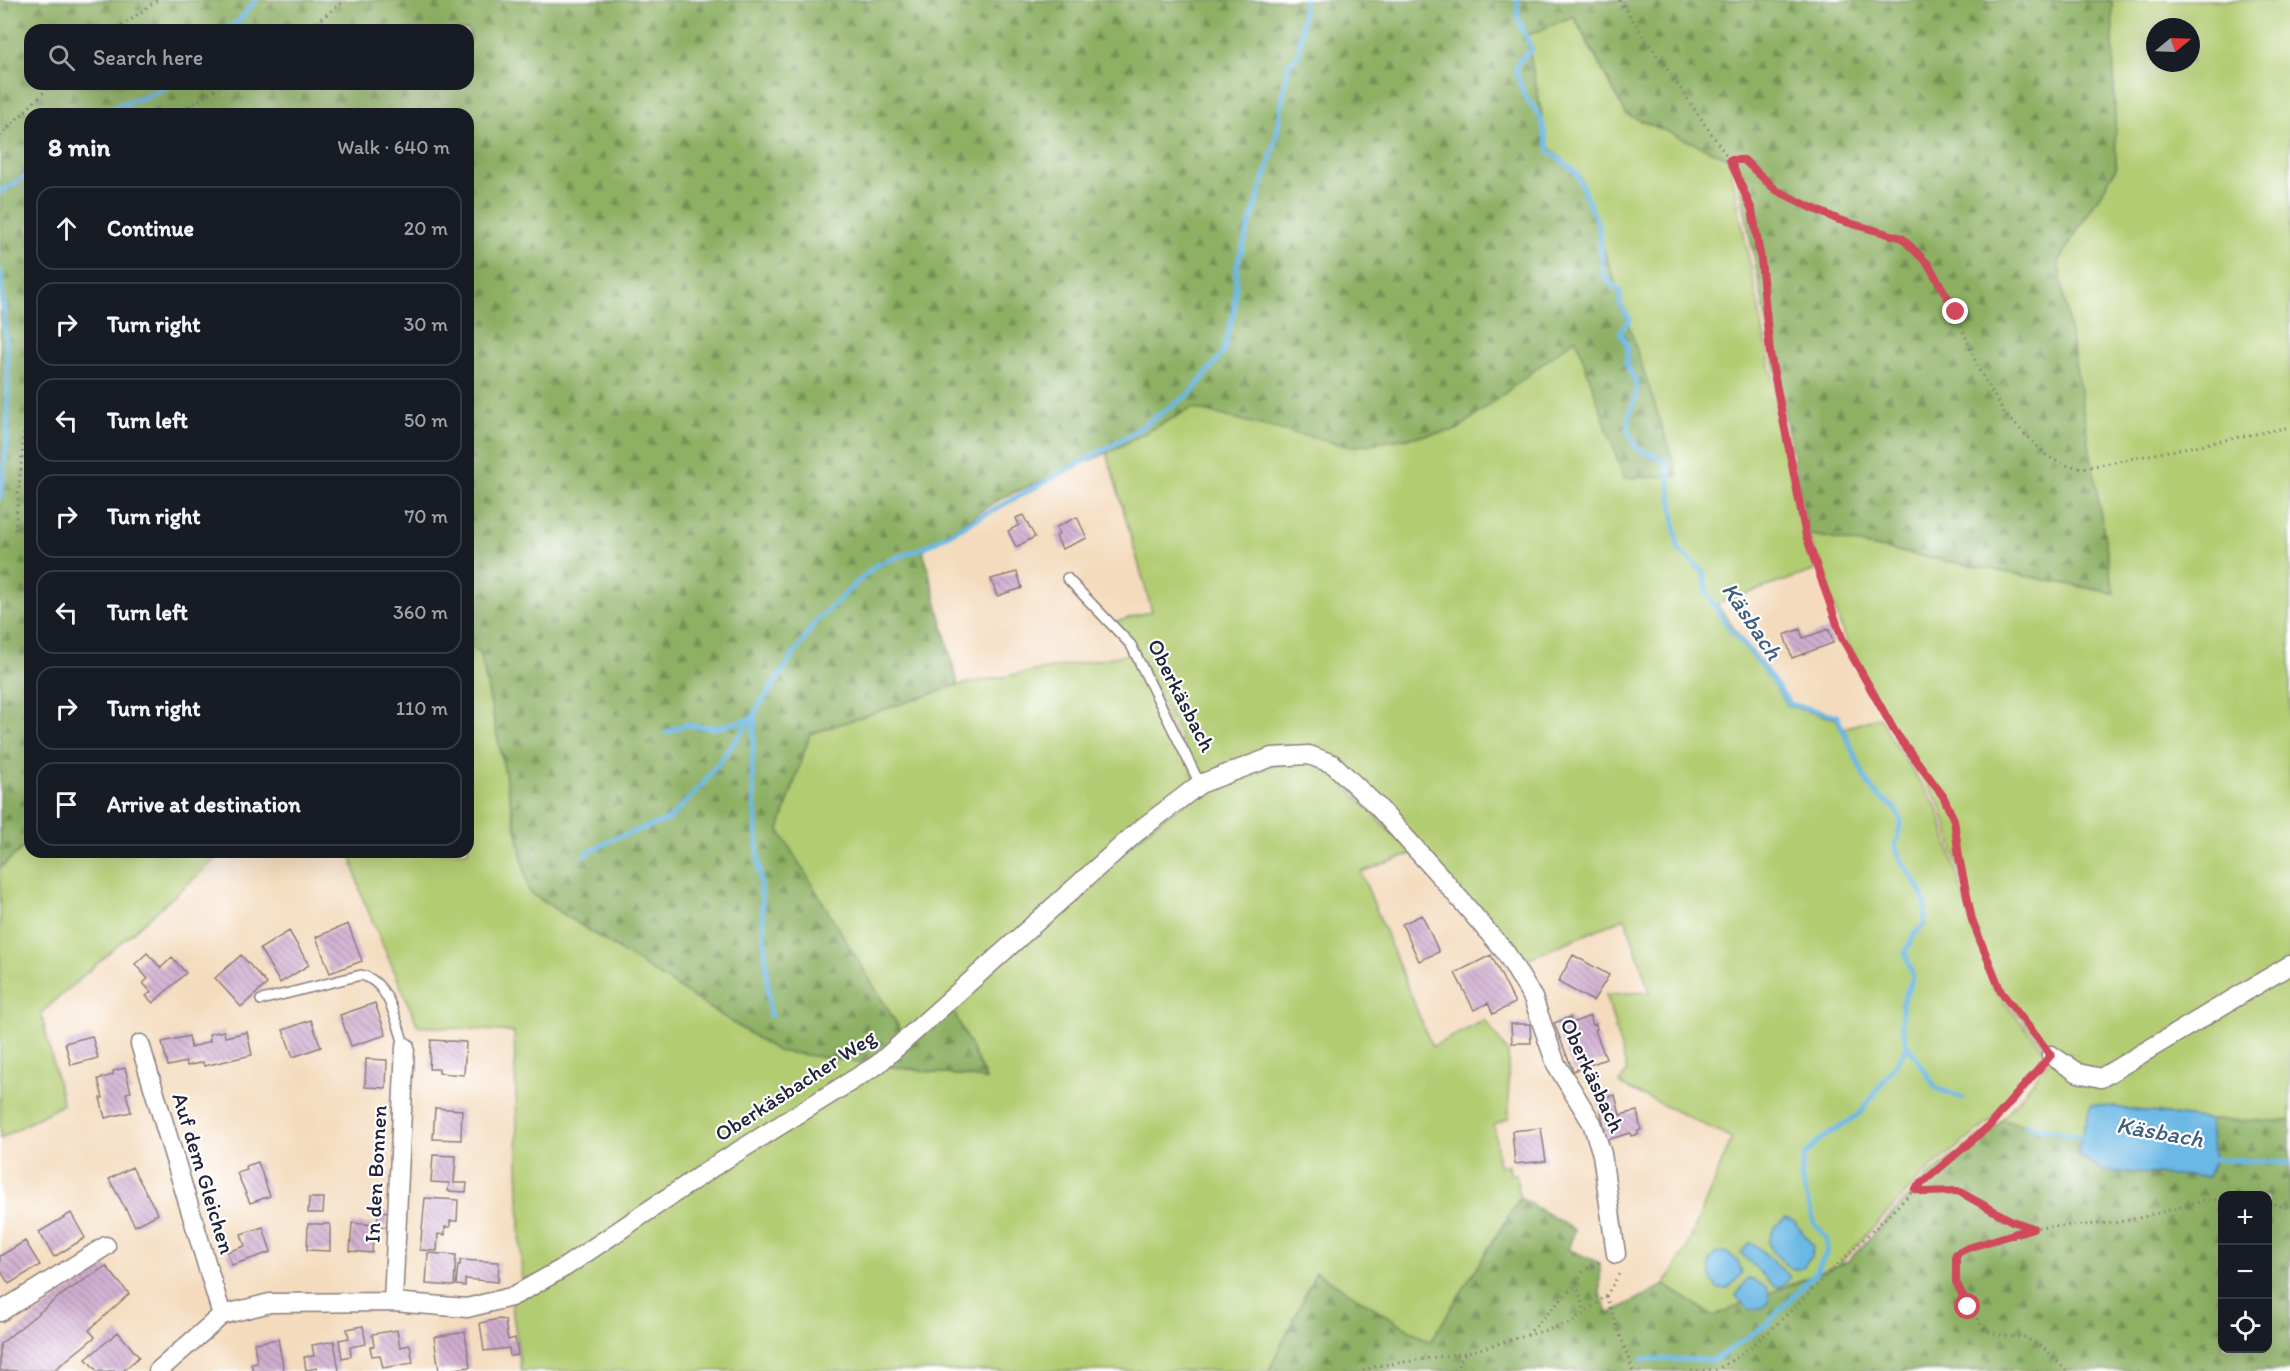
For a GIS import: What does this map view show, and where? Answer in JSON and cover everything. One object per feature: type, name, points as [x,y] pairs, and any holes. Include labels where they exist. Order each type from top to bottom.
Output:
[{"type":"street","name":"Oberkäsbacher Weg","points":[[158,1371],[222,1316],[270,1303],[393,1302],[467,1308],[511,1297],[565,1267],[713,1167],[877,1065],[1137,832],[1200,784],[1272,757],[1309,755],[1333,764],[1378,807],[1441,877]]},
{"type":"street","name":"Oberkäsbach","points":[[1441,877],[1506,953],[1519,972],[1533,998],[1556,1064],[1592,1123],[1602,1154],[1616,1254]]},
{"type":"street","points":[[2051,1055],[2078,1073],[2101,1078],[2290,965]]},
{"type":"street","name":"Auf dem Gleichen","points":[[140,1044],[222,1316]]},
{"type":"street","name":"In den Bonnen","points":[[393,1302],[405,1047]]},
{"type":"street","points":[[0,1312],[106,1246]]},
{"type":"lane","name":"Oberkäsbach","points":[[1067,578],[1131,645],[1200,784]]},
{"type":"lane","points":[[261,1000],[361,975],[373,978],[386,994],[405,1047]]},
{"type":"path","points":[[125,24],[157,0]]},
{"type":"path","points":[[315,24],[345,0]]},
{"type":"path","points":[[1618,0],[1730,160],[1752,210],[1761,260],[1770,353],[1806,536],[1842,638],[1895,732],[1943,796],[1954,820],[1972,920],[2001,992],[2051,1055],[1989,1126],[1915,1189],[1770,1331],[1739,1356],[1716,1370],[1690,1371]]},
{"type":"path","points":[[28,108],[46,90]]},
{"type":"path","points":[[188,108],[214,90]]},
{"type":"path","points":[[0,136],[24,112]]},
{"type":"path","points":[[1730,160],[1744,160],[1776,190],[1810,207],[1839,220],[1902,238],[1934,273],[1956,312],[1978,368],[2005,414],[2047,456],[2065,465],[2084,468],[2290,427]]},
{"type":"path","points":[[15,530],[24,434]]},
{"type":"path","points":[[1915,1189],[1925,1192],[1958,1191],[2012,1221],[2033,1228]]},
{"type":"path","points":[[2066,1371],[2046,1350],[2024,1337],[2003,1336],[1985,1330],[1968,1307],[1956,1282],[1956,1254],[1968,1248],[2033,1228],[2114,1223],[2203,1201],[2218,1200]]},
{"type":"path","points":[[2272,1204],[2290,1208]]},
{"type":"path","points":[[1364,1371],[1377,1366],[1466,1353],[1571,1323],[1606,1296],[1621,1271],[1616,1254],[1584,1270],[1576,1284],[1527,1335]]},
{"type":"path","points":[[1576,1284],[1585,1312]]},
{"type":"path","points":[[1606,1296],[1633,1371]]},
{"type":"path","points":[[1455,1371],[1466,1353]]},
{"type":"green space","points":[[0,0],[2108,0],[2112,3],[2116,169],[2058,262],[2114,593],[1808,534],[1735,161],[1626,114],[1574,16],[1526,36],[1548,146],[1580,176],[1678,476],[1624,478],[1576,338],[1457,430],[1351,447],[1192,408],[1107,453],[1002,498],[923,550],[958,685],[810,734],[779,830],[907,1041],[951,1006],[986,1079],[777,1051],[529,892],[480,651],[474,650],[474,108],[24,108],[24,846],[0,868]]},
{"type":"green space","points":[[2108,0],[2290,0],[2290,1121],[2209,1120],[2091,1104],[2083,1137],[2002,1120],[2053,1056],[1998,989],[1974,920],[1941,806],[1896,737],[1844,636],[1808,534],[2113,593],[2058,262],[2116,168],[2112,3]]},
{"type":"green space","points":[[1573,16],[1626,114],[1726,157],[1730,163],[1804,536],[1816,570],[1717,604],[1788,706],[1836,719],[1862,774],[1864,772],[1844,728],[1880,717],[1892,740],[1938,809],[1970,920],[1995,991],[2048,1055],[1987,1124],[1927,1171],[1838,1265],[1714,1316],[1664,1285],[1686,1249],[1732,1138],[1619,1084],[1627,1071],[1606,994],[1650,992],[1625,918],[1517,963],[1509,951],[1309,749],[1202,781],[1134,645],[1112,623],[1152,611],[1107,453],[1192,408],[1351,447],[1457,430],[1576,337],[1624,478],[1580,176],[1548,146],[1526,36]]},
{"type":"green space","points":[[474,650],[480,651],[529,892],[777,1051],[876,1064],[522,1290],[514,1032],[418,1026],[362,897],[352,858],[474,858]]},
{"type":"green space","points":[[1135,653],[1199,786],[906,1039],[778,830],[810,734],[958,685]]},
{"type":"green space","points":[[1308,759],[1329,766],[1417,852],[1361,872],[1432,1047],[1485,1020],[1508,1053],[1509,1118],[1494,1125],[1499,1166],[1509,1165],[1510,1174],[1516,1174],[1520,1198],[1430,1343],[1316,1272],[1269,1371],[521,1371],[511,1299],[879,1065],[986,1079],[951,1006],[1139,835],[1203,791],[1278,763]]},
{"type":"green space","points":[[24,846],[24,858],[217,858],[41,1013],[63,1104],[0,1139],[0,868]]},
{"type":"green space","points":[[2002,1120],[2083,1137],[2077,1154],[2104,1171],[2208,1177],[2214,1160],[2209,1120],[2290,1121],[2290,1371],[1269,1371],[1316,1272],[1430,1342],[1520,1198],[1575,1230],[1568,1249],[1600,1263],[1600,1294],[1609,1314],[1664,1285],[1714,1316],[1848,1261],[1929,1175]]},
{"type":"water","points":[[2091,1104],[2209,1120],[2214,1160],[2208,1177],[2104,1171],[2077,1154]]},
{"type":"water","points":[[1785,1218],[1795,1222],[1813,1246],[1811,1257],[1801,1269],[1791,1269],[1772,1251],[1768,1242],[1775,1226]]},
{"type":"water","points":[[1749,1243],[1754,1244],[1790,1277],[1787,1282],[1780,1287],[1773,1285],[1741,1253]]},
{"type":"water","points":[[1726,1252],[1738,1261],[1742,1273],[1728,1289],[1717,1289],[1711,1279],[1709,1261],[1716,1253]]},
{"type":"water","points":[[1747,1279],[1753,1279],[1768,1289],[1770,1299],[1764,1307],[1749,1310],[1736,1296]]},
{"type":"building","points":[[1023,515],[1035,537],[1016,547],[1008,531],[1019,525],[1016,518]]},
{"type":"building","points":[[1077,517],[1087,538],[1062,549],[1056,536],[1059,534],[1056,527]]},
{"type":"building","points":[[1017,572],[1022,588],[997,596],[991,579]]},
{"type":"building","points":[[1800,629],[1803,638],[1829,629],[1833,643],[1792,658],[1784,635]]},
{"type":"building","points":[[1422,915],[1439,952],[1419,961],[1402,924]]},
{"type":"building","points":[[348,924],[362,961],[330,973],[316,937]]},
{"type":"building","points":[[289,931],[309,965],[280,983],[260,949]]},
{"type":"building","points":[[147,953],[161,968],[172,957],[186,973],[153,1003],[146,996],[151,992],[143,983],[148,979],[135,964]]},
{"type":"building","points":[[241,955],[267,984],[241,1007],[215,978]]},
{"type":"building","points":[[1491,955],[1515,1003],[1493,1014],[1488,1003],[1474,1010],[1455,973]]},
{"type":"building","points":[[1573,955],[1609,975],[1593,1001],[1558,982]]},
{"type":"building","points":[[375,1003],[386,1035],[351,1046],[340,1015]]},
{"type":"building","points":[[1590,1016],[1593,1025],[1596,1024],[1597,1029],[1595,1030],[1606,1059],[1573,1071],[1554,1023],[1570,1017],[1572,1023]]},
{"type":"building","points":[[311,1020],[321,1047],[293,1057],[283,1030]]},
{"type":"building","points":[[1511,1024],[1530,1024],[1531,1043],[1512,1043]]},
{"type":"building","points":[[224,1031],[225,1037],[247,1032],[252,1055],[204,1066],[203,1062],[187,1066],[186,1062],[168,1066],[162,1042],[189,1036],[191,1048],[210,1041],[209,1034]]},
{"type":"building","points":[[92,1036],[98,1058],[71,1065],[65,1043]]},
{"type":"building","points":[[431,1040],[466,1042],[464,1075],[439,1073],[439,1069],[429,1069]]},
{"type":"building","points":[[366,1059],[387,1060],[386,1088],[365,1087]]},
{"type":"building","points":[[125,1068],[131,1092],[126,1093],[131,1112],[105,1118],[98,1079],[113,1075],[113,1071]]},
{"type":"building","points":[[1615,1095],[1620,1115],[1637,1111],[1641,1130],[1638,1134],[1631,1136],[1630,1133],[1607,1140],[1598,1099]]},
{"type":"building","points":[[435,1108],[462,1110],[461,1140],[433,1139]]},
{"type":"building","points":[[1541,1128],[1546,1161],[1515,1164],[1512,1131]]},
{"type":"building","points":[[433,1155],[456,1156],[454,1183],[467,1183],[466,1192],[448,1191],[449,1183],[431,1182]]},
{"type":"building","points":[[258,1162],[270,1196],[250,1203],[237,1173],[247,1170],[246,1166]]},
{"type":"building","points":[[132,1167],[158,1214],[135,1226],[109,1179]]},
{"type":"building","points":[[309,1198],[324,1198],[323,1213],[308,1213]]},
{"type":"building","points":[[425,1198],[458,1200],[457,1221],[450,1221],[450,1227],[445,1227],[445,1235],[438,1234],[437,1251],[420,1250]]},
{"type":"building","points":[[378,1211],[388,1212],[387,1227],[377,1226]]},
{"type":"building","points":[[71,1213],[85,1238],[54,1257],[39,1232]]},
{"type":"building","points":[[352,1223],[374,1225],[372,1253],[350,1251]]},
{"type":"building","points":[[308,1224],[330,1224],[330,1251],[307,1250]]},
{"type":"building","points":[[263,1227],[271,1252],[232,1265],[227,1252],[245,1246],[241,1234]]},
{"type":"building","points":[[25,1241],[40,1265],[9,1284],[0,1270],[0,1256]]},
{"type":"building","points":[[428,1253],[456,1255],[454,1286],[426,1284]]},
{"type":"building","points":[[460,1260],[499,1262],[498,1282],[465,1279],[465,1286],[456,1285]]},
{"type":"building","points":[[106,1266],[129,1294],[89,1330],[95,1337],[53,1371],[0,1371],[0,1344],[61,1295]]},
{"type":"building","points":[[498,1319],[505,1320],[508,1340],[515,1338],[518,1355],[510,1356],[509,1348],[484,1351],[480,1323]]},
{"type":"building","points":[[363,1326],[366,1344],[350,1347],[351,1356],[342,1358],[339,1340],[349,1338],[347,1329]]},
{"type":"building","points":[[397,1330],[400,1347],[410,1345],[413,1363],[383,1368],[380,1355],[372,1356],[370,1347],[374,1346],[372,1334]]},
{"type":"building","points":[[118,1332],[139,1357],[123,1371],[97,1371],[86,1359]]},
{"type":"building","points":[[465,1332],[470,1367],[439,1371],[434,1337]]},
{"type":"building","points":[[278,1339],[284,1371],[253,1371],[251,1364],[257,1363],[254,1343]]},
{"type":"building","points":[[334,1341],[339,1371],[317,1371],[317,1368],[306,1370],[304,1357],[314,1356],[312,1345]]},
{"type":"waterway","points":[[234,24],[256,0]]},
{"type":"waterway","points":[[770,1016],[752,768],[755,712],[818,619],[876,565],[925,547],[1122,440],[1191,393],[1223,353],[1234,311],[1237,265],[1275,144],[1289,62],[1299,56],[1304,0]]},
{"type":"waterway","name":"Käsbach","points":[[1518,0],[1517,16],[1532,50],[1518,62],[1516,71],[1525,97],[1541,118],[1549,151],[1576,172],[1599,227],[1604,277],[1620,291],[1620,304],[1630,320],[1620,332],[1628,348],[1626,364],[1636,383],[1637,390],[1629,417],[1630,435],[1637,448],[1667,462],[1678,549],[1704,573],[1707,594],[1729,628],[1760,663],[1790,704],[1837,716],[1866,780],[1874,792],[1896,809],[1901,821],[1895,847],[1920,889],[1926,908],[1924,925],[1915,934],[1905,952],[1913,977],[1902,1004],[1902,1028],[1908,1046],[1936,1088],[1963,1098]]},
{"type":"waterway","points":[[114,108],[160,90]]},
{"type":"waterway","points":[[0,192],[24,178]]},
{"type":"waterway","points":[[0,271],[8,384],[7,441],[0,497]]},
{"type":"waterway","points":[[584,855],[613,839],[668,820],[699,789],[754,716]]},
{"type":"waterway","points":[[666,733],[685,725],[715,728],[751,719]]},
{"type":"waterway","points":[[1641,1359],[1714,1360],[1767,1324],[1817,1271],[1827,1252],[1826,1238],[1814,1222],[1801,1178],[1804,1157],[1817,1142],[1861,1113],[1908,1046]]},
{"type":"waterway","name":"Käsbach","points":[[2025,1125],[2089,1138]]},
{"type":"waterway","name":"Käsbach","points":[[2208,1159],[2290,1163]]},
{"type":"route","points":[[1956,312],[1928,264],[1902,238],[1839,220],[1810,207],[1776,190],[1744,160],[1730,160],[1752,210],[1761,260],[1770,353],[1806,536],[1842,638],[1895,732],[1943,796],[1954,820],[1972,920],[2001,992],[2051,1055],[1989,1126],[1915,1189],[1925,1192],[1958,1191],[2012,1221],[2033,1228],[1968,1248],[1956,1254],[1956,1282],[1968,1307]]}]
